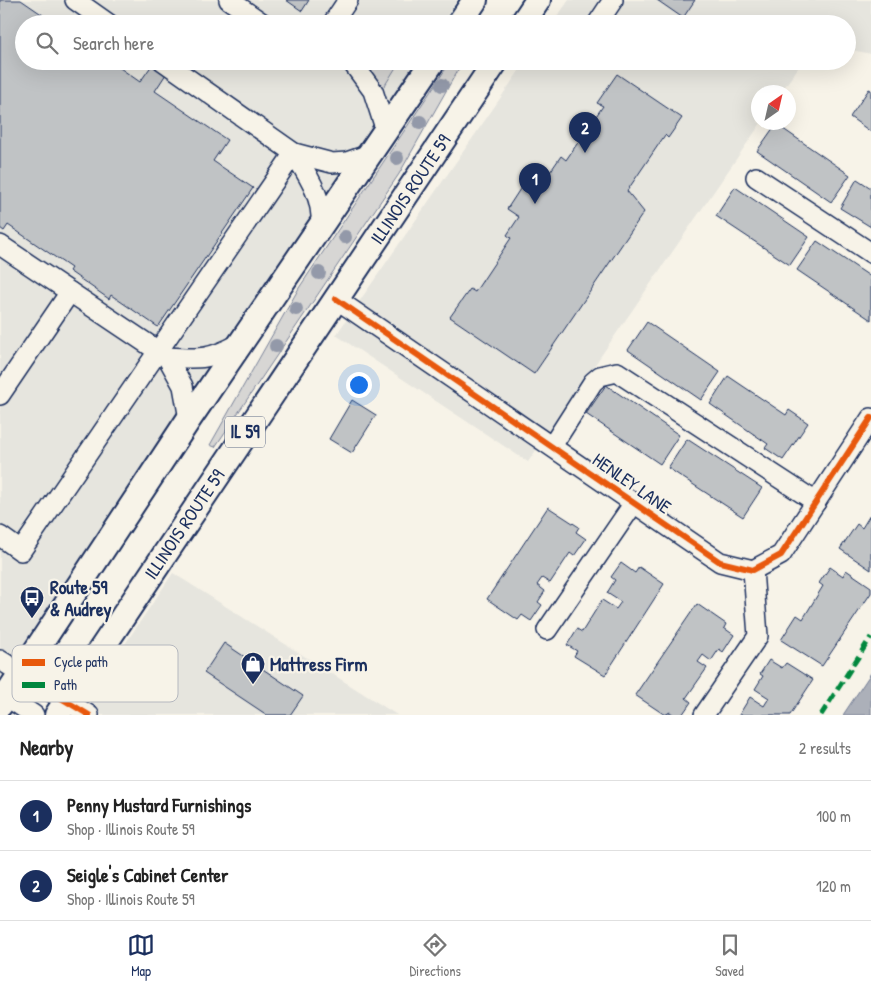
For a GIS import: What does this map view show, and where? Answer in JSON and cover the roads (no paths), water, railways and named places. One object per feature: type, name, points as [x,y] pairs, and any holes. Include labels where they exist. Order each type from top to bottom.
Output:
[{"type":"main road","points":[[465,15],[475,0]]},
{"type":"main road","points":[[528,15],[538,0]]},
{"type":"main road","points":[[40,645],[240,343],[427,70]]},
{"type":"main road","name":"ILLINOIS ROUTE 59","points":[[104,645],[490,70]]},
{"type":"main road","points":[[2,697],[12,685]]},
{"type":"street","points":[[75,0],[96,15]]},
{"type":"street","points":[[229,0],[251,15]]},
{"type":"street","points":[[338,15],[348,0]]},
{"type":"street","points":[[603,15],[613,0]]},
{"type":"street","points":[[176,70],[294,153],[332,163],[347,162],[370,154]]},
{"type":"street","points":[[358,70],[373,91],[386,131]]},
{"type":"street","points":[[294,153],[315,188],[322,212],[321,225]]},
{"type":"street","points":[[0,536],[21,551],[162,354],[294,153]]},
{"type":"street","points":[[756,177],[871,253]]},
{"type":"street","points":[[0,245],[162,354],[183,386],[189,419]]},
{"type":"street","points":[[0,395],[70,292]]},
{"type":"street","name":"HENLEY LANE","points":[[336,299],[720,562],[753,570]]},
{"type":"street","points":[[162,354],[203,359],[217,356],[240,343]]},
{"type":"street","points":[[552,446],[593,382],[600,376],[617,372],[816,502]]},
{"type":"street","points":[[704,715],[758,636],[753,570],[781,555],[871,418]]},
{"type":"street","points":[[547,630],[634,503]]},
{"type":"street","points":[[0,660],[12,668]]},
{"type":"street","points":[[2,697],[34,715]]},
{"type":"street","points":[[62,708],[89,715]]},
{"type":"place","name":"Seigle's Cabinet Center","points":[[585,153]]},
{"type":"place","name":"Penny Mustard Furnishings","points":[[535,204]]},
{"type":"place","name":"Route 59 & Audrey","points":[[32,619]]},
{"type":"place","name":"Mattress Firm","points":[[253,685]]}]
